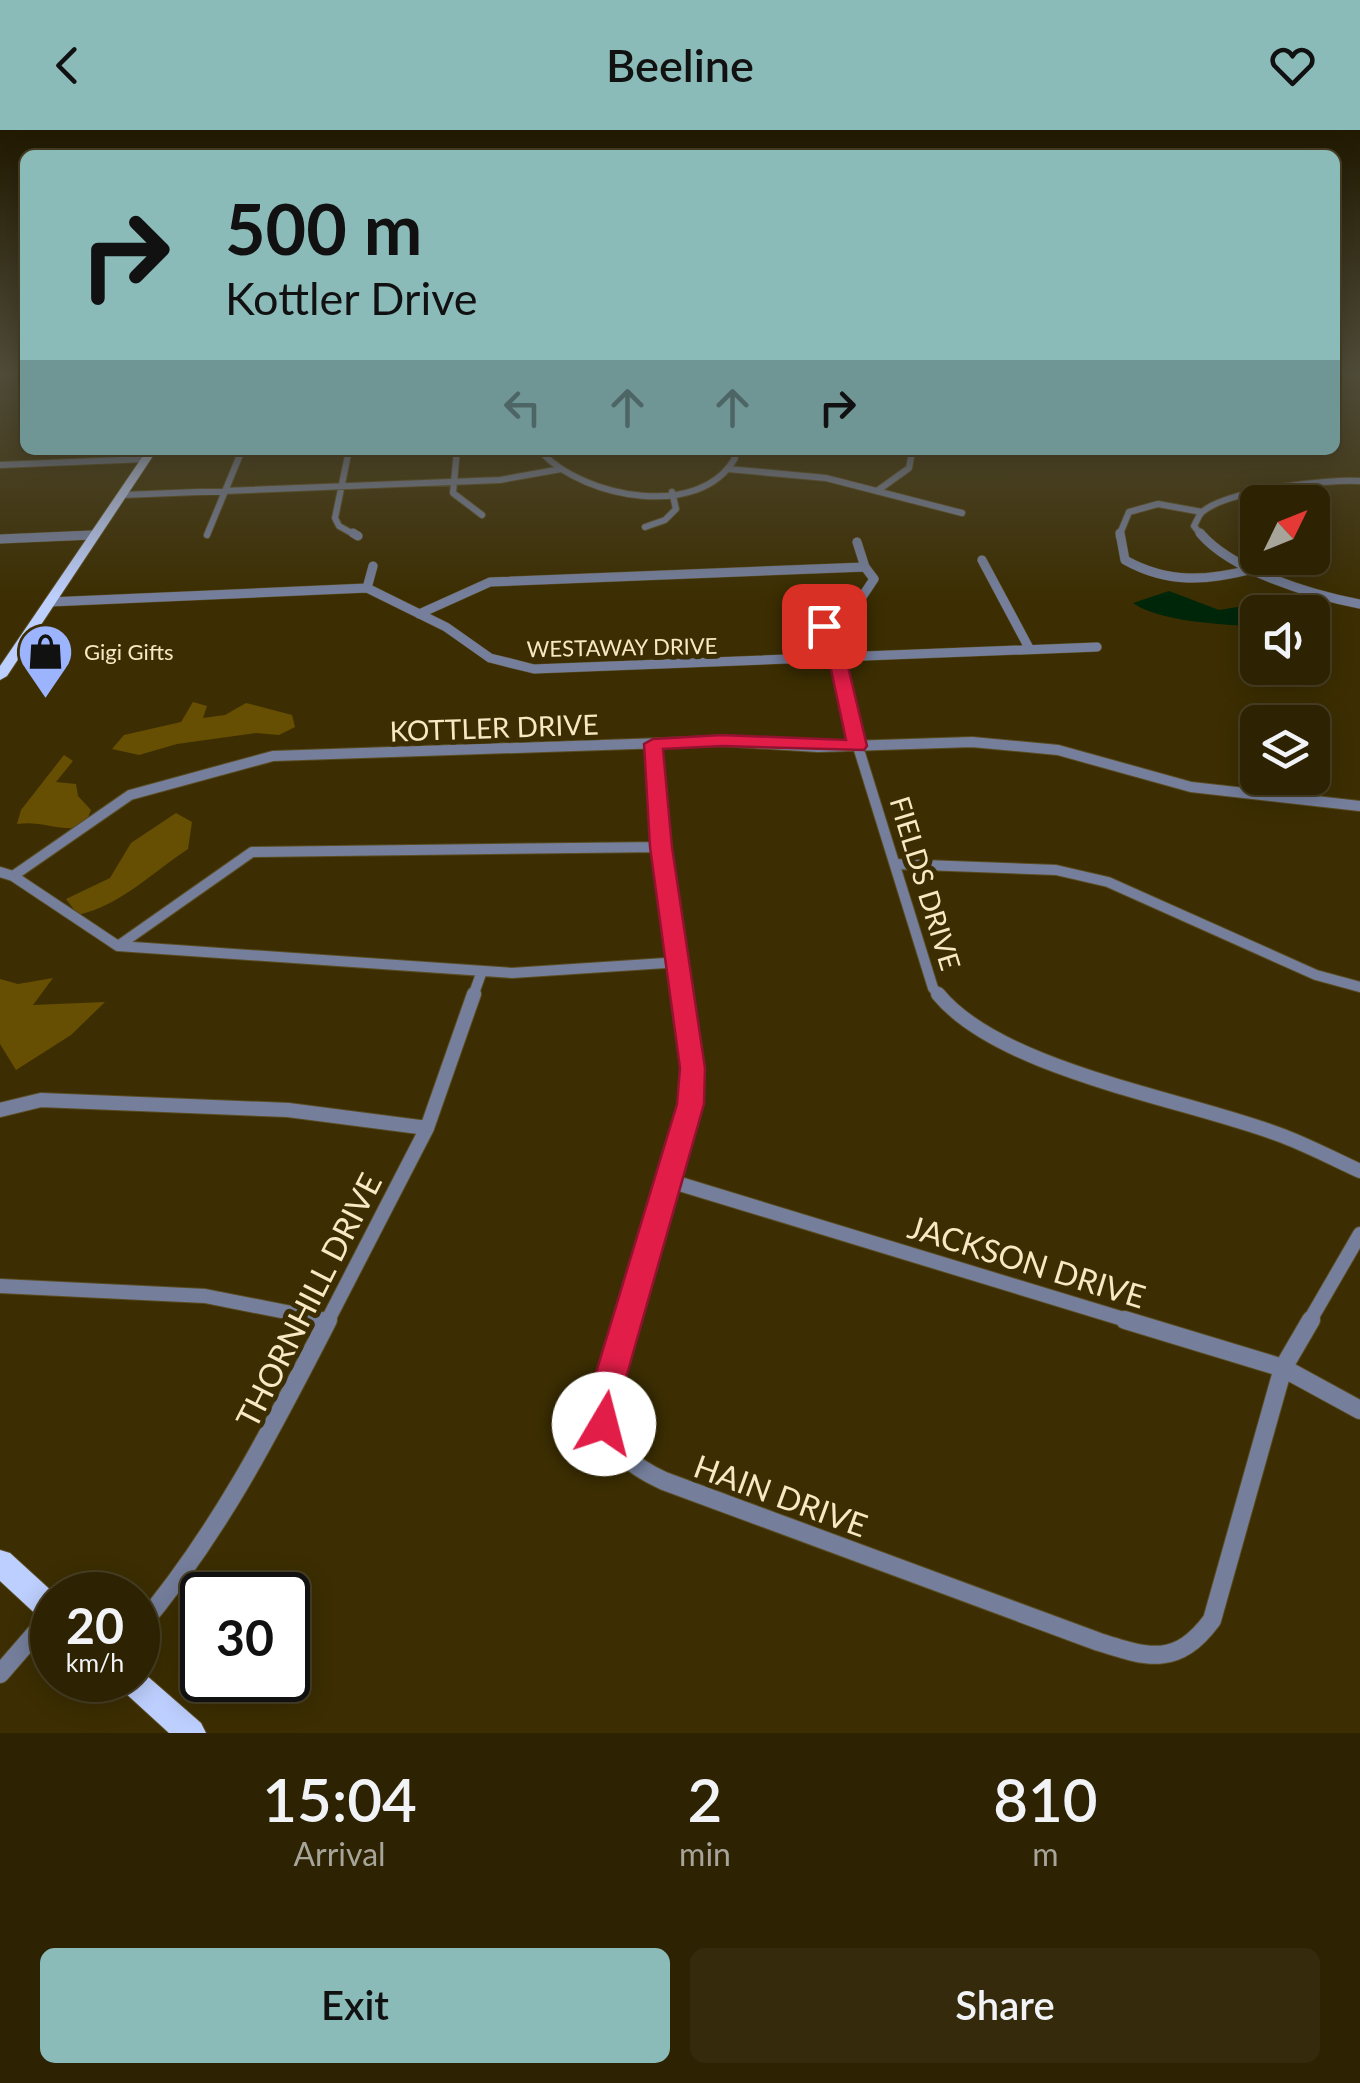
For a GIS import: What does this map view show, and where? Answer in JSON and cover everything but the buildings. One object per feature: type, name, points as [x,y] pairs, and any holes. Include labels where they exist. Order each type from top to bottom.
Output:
[{"type":"main road","points":[[1,673],[148,455]]},
{"type":"main road","points":[[0,1563],[30,1591]]},
{"type":"main road","points":[[156,1702],[191,1733]]},
{"type":"street","points":[[0,465],[148,455]]},
{"type":"street","points":[[207,534],[240,455]]},
{"type":"street","points":[[349,455],[336,521],[358,536]]},
{"type":"street","points":[[456,455],[454,496],[482,515]]},
{"type":"street","points":[[544,455],[560,469],[608,492],[672,492],[706,486],[719,480],[733,455]]},
{"type":"street","points":[[876,490],[909,468],[911,455]]},
{"type":"street","points":[[122,494],[453,482],[530,477],[560,469]]},
{"type":"street","points":[[728,469],[826,478],[962,513]]},
{"type":"street","points":[[1240,573],[1216,579],[1180,581],[1142,571],[1125,560],[1119,536],[1123,522],[1136,507],[1171,504],[1202,512],[1264,489],[1360,481]]},
{"type":"street","points":[[645,527],[664,520],[676,509],[672,492]]},
{"type":"street","points":[[1202,512],[1194,526],[1202,538],[1240,561]]},
{"type":"street","points":[[0,539],[92,535]]},
{"type":"street","points":[[418,614],[490,582],[865,567],[856,542]]},
{"type":"street","points":[[982,560],[1029,648]]},
{"type":"street","points":[[367,588],[374,566]]},
{"type":"street","name":"FIELDS DRIVE","points":[[865,567],[874,579],[871,588],[824,626],[827,649],[838,658],[857,746],[933,988],[956,1016],[1017,1051],[1282,1136],[1360,1171]]},
{"type":"street","points":[[1271,575],[1360,604]]},
{"type":"street","name":"WESTAWAY DRIVE","points":[[48,602],[367,588],[446,627],[490,658],[534,669],[1097,646]]},
{"type":"street","name":"KOTTLER DRIVE","points":[[7,874],[130,795],[274,756],[722,741],[857,746],[1010,744],[1058,750],[1191,787],[1360,806]]},
{"type":"street","name":"HAIN DRIVE","points":[[653,744],[661,847],[693,1068],[690,1104],[670,1181],[602,1406],[604,1424],[619,1451],[634,1465],[664,1481],[1140,1655],[1172,1657],[1202,1636],[1212,1620],[1283,1368],[1360,1234]]},
{"type":"street","points":[[118,946],[252,852],[661,847]]},
{"type":"street","points":[[896,864],[1056,870],[1108,882],[1316,975],[1360,988]]},
{"type":"street","points":[[7,874],[118,946],[482,972],[680,962]]},
{"type":"street","name":"THORNHILL DRIVE","points":[[160,1603],[184,1576],[235,1499],[426,1128],[482,972]]},
{"type":"street","points":[[0,1110],[40,1100],[288,1110],[426,1128]]},
{"type":"street","name":"JACKSON DRIVE","points":[[670,1181],[1283,1368],[1360,1410]]},
{"type":"street","points":[[0,1286],[206,1296],[326,1320]]},
{"type":"street","points":[[0,1674],[30,1638]]},
{"type":"shaded area","points":[[1169,591],[1219,610],[1240,607],[1240,625],[1175,618],[1133,603]]},
{"type":"shaded area","points":[[193,702],[207,706],[203,718],[225,715],[246,703],[292,715],[295,727],[279,735],[256,733],[177,744],[139,755],[112,749],[124,735],[181,722]]},
{"type":"shaded area","points":[[64,755],[73,761],[56,782],[76,784],[78,796],[91,810],[84,827],[17,824],[21,810]]},
{"type":"shaded area","points":[[176,813],[192,822],[188,849],[122,896],[78,915],[66,899],[110,878],[131,843]]},
{"type":"shaded area","points":[[53,978],[33,1005],[105,1002],[71,1035],[16,1070],[0,1044],[0,979],[18,984]]},
{"type":"place","name":"Gigi Gifts","points":[[45,700]]},
{"type":"route","points":[[604,1424],[602,1406],[670,1181],[690,1104],[693,1068],[661,847],[653,744],[722,741],[857,746],[838,658],[827,649],[824,626]]}]
